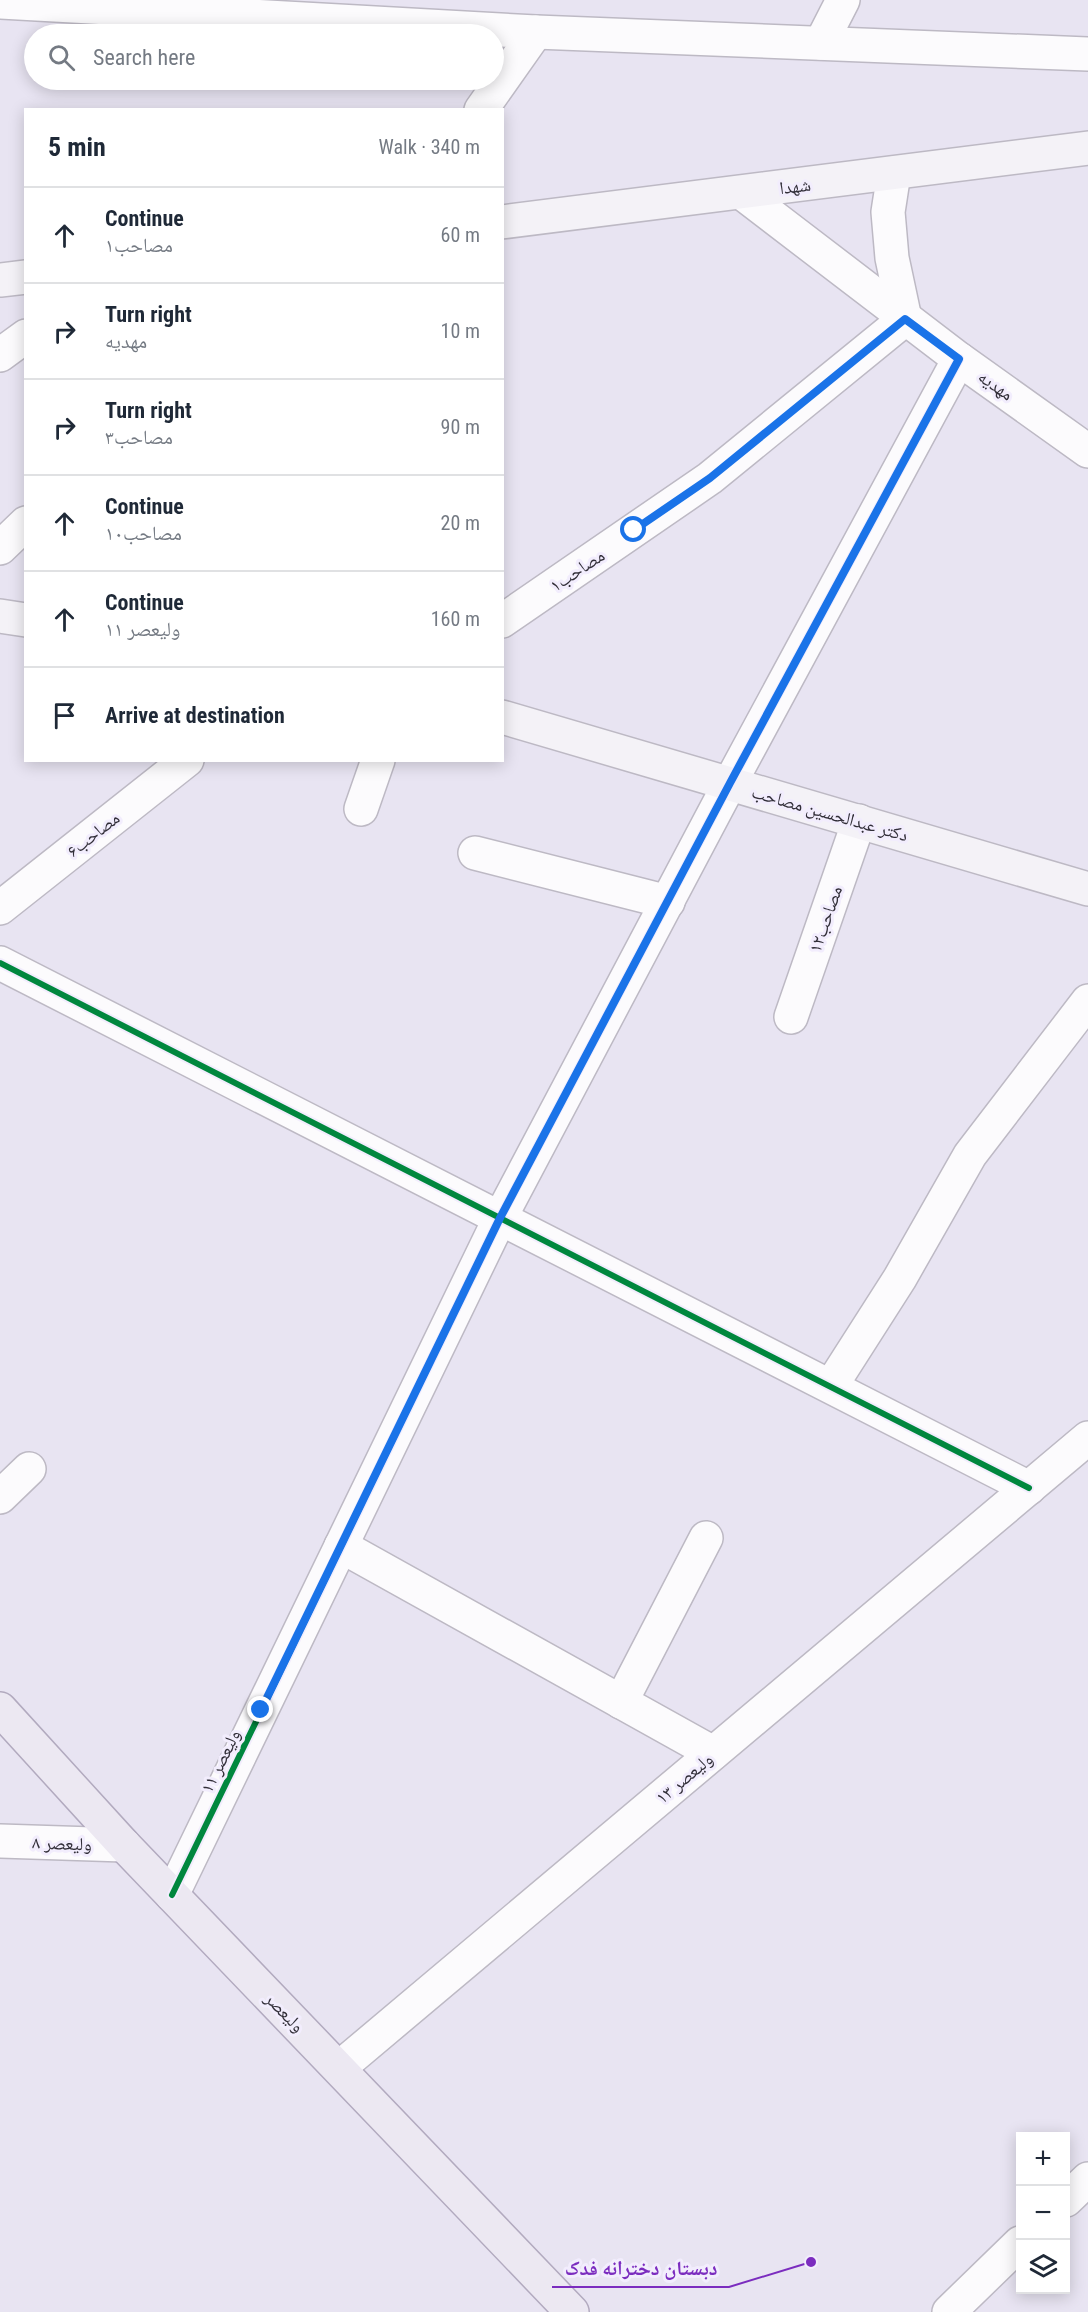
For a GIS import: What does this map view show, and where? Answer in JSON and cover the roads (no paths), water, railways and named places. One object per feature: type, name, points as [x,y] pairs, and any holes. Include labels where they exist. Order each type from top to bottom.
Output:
[{"type":"main road","name":"ولیعصر","points":[[0,1709],[124,1845],[572,2312]]},
{"type":"street","points":[[821,43],[843,0]]},
{"type":"street","points":[[17,2],[356,11],[467,24]]},
{"type":"street","points":[[504,28],[536,32],[1088,54]]},
{"type":"street","points":[[504,77],[536,32]]},
{"type":"street","points":[[482,108],[495,90]]},
{"type":"street","name":"شهدا","points":[[504,222],[1088,148]]},
{"type":"street","points":[[894,173],[888,212],[892,258],[905,319]]},
{"type":"street","name":"مهدیه","points":[[742,193],[905,319],[1088,451]]},
{"type":"street","points":[[0,280],[24,277]]},
{"type":"street","name":"مصاحب۱","points":[[504,620],[710,478],[905,319]]},
{"type":"street","points":[[0,355],[24,337]]},
{"type":"street","name":"ولیعصر ۱۱","points":[[172,1894],[500,1218],[730,783],[959,359]]},
{"type":"street","points":[[0,549],[24,525]]},
{"type":"street","points":[[0,616],[24,620]]},
{"type":"street","name":"دکتر عبدالحسین مصاحب","points":[[504,718],[1088,889]]},
{"type":"street","name":"مصاحب۶","points":[[0,908],[184,762]]},
{"type":"street","points":[[361,809],[377,762]]},
{"type":"street","name":"مصاحب۱۲","points":[[791,1017],[859,821]]},
{"type":"street","points":[[475,853],[668,902]]},
{"type":"street","points":[[0,963],[1029,1488]]},
{"type":"street","points":[[831,1386],[900,1278],[969,1155],[1088,1001]]},
{"type":"street","name":"ولیعصر ۱۳","points":[[339,2068],[1088,1438]]},
{"type":"street","points":[[0,1497],[29,1469]]},
{"type":"street","points":[[621,1702],[706,1538]]},
{"type":"street","points":[[341,1546],[713,1753]]},
{"type":"street","name":"ولیعصر ۸","points":[[0,1841],[124,1845]]},
{"type":"street","points":[[1070,2195],[1088,2179]]},
{"type":"street","points":[[949,2312],[1016,2247]]},
{"type":"place","name":"دبستان دخترانه فدک","points":[[811,2262]]}]
